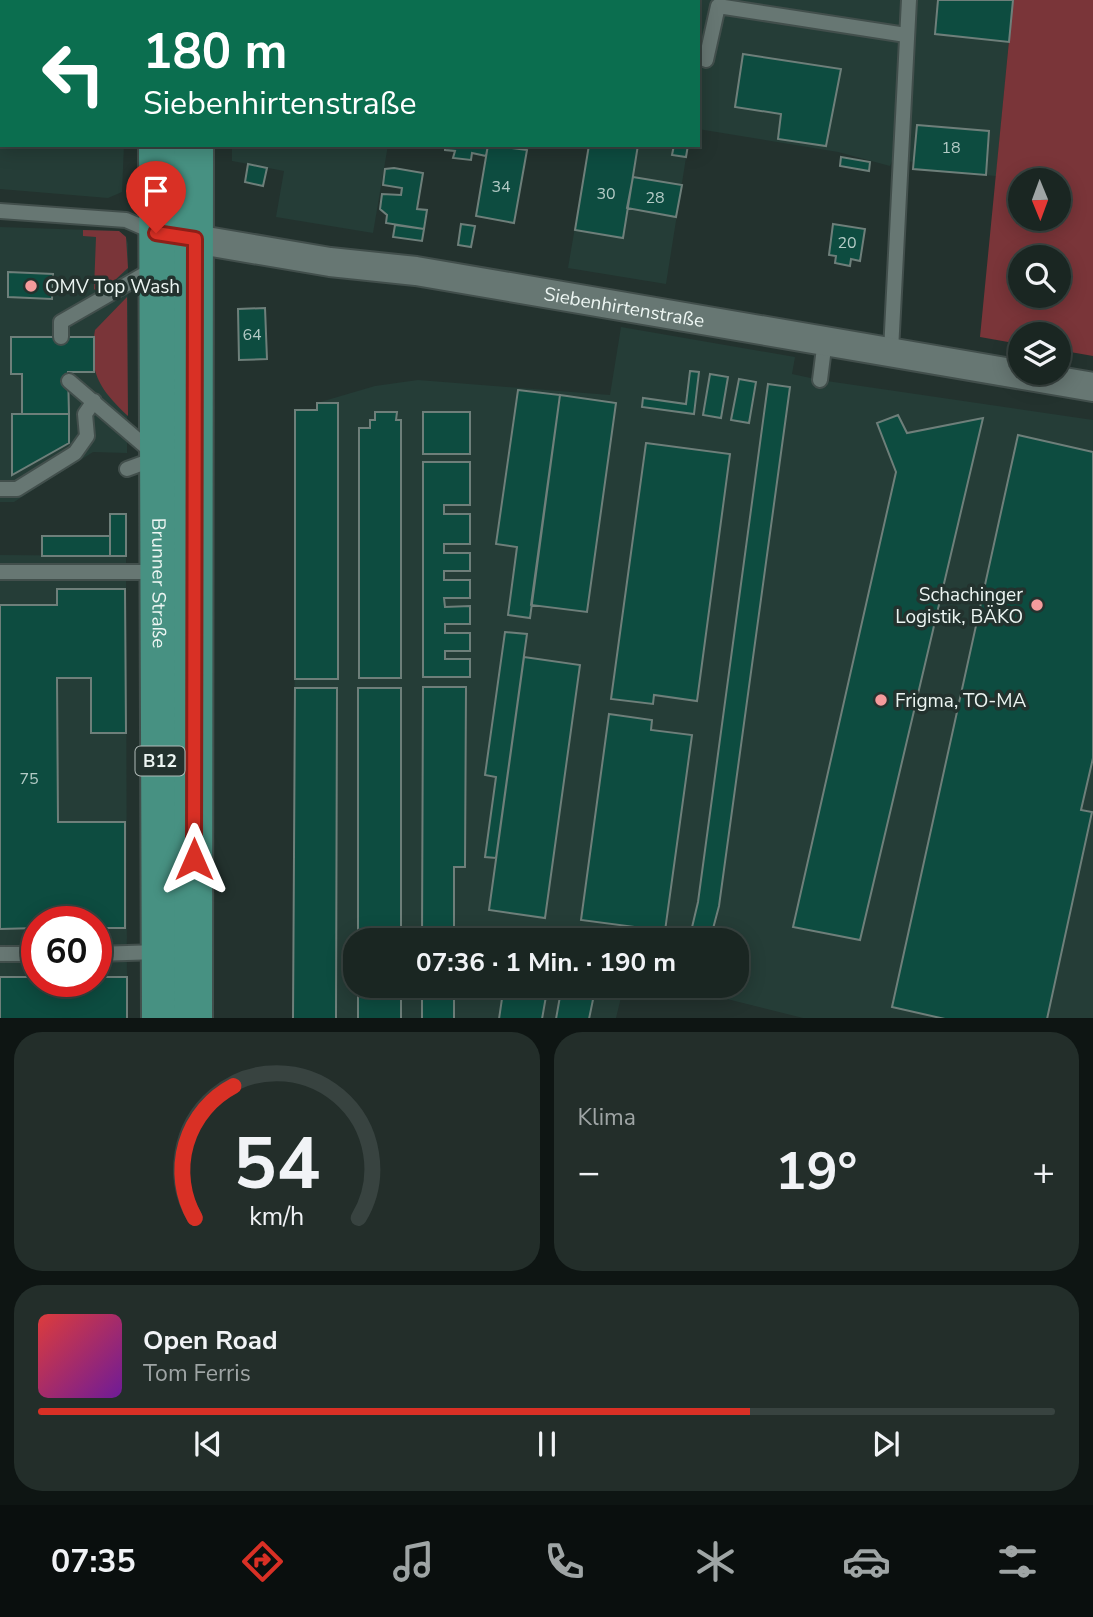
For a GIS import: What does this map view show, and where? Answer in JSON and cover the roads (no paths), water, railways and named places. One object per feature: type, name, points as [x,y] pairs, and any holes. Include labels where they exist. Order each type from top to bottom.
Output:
[{"type":"main road","name":"Brunner Straße","points":[[158,147],[156,250],[143,463],[176,576]]},
{"type":"main road","name":"Brunner Straße","points":[[193,1018],[177,947],[176,576],[195,239],[194,147]]},
{"type":"main road","name":"Brunner Straße","points":[[161,1018],[177,947]]},
{"type":"street","name":"Siebenhirtenstraße","points":[[156,250],[195,239],[330,262],[416,271],[1093,387]]},
{"type":"lane","points":[[891,351],[909,0]]},
{"type":"lane","points":[[706,60],[718,6],[906,35]]},
{"type":"lane","points":[[0,211],[125,220],[156,250],[61,330]]},
{"type":"lane","points":[[820,380],[825,340]]},
{"type":"lane","points":[[69,381],[94,401],[143,463]]},
{"type":"lane","points":[[0,489],[17,489],[75,453],[86,436],[85,414],[94,401]]},
{"type":"lane","points":[[0,572],[176,576]]},
{"type":"lane","points":[[112,953],[177,947]]},
{"type":"lane","points":[[0,954],[21,954]]},
{"type":"place","name":"OMV Top Wash","points":[[31,286]]},
{"type":"place","name":"Schachinger Logistik, BÄKO","points":[[1037,605]]},
{"type":"place","name":"Frigma, TO-MA","points":[[881,700]]}]
